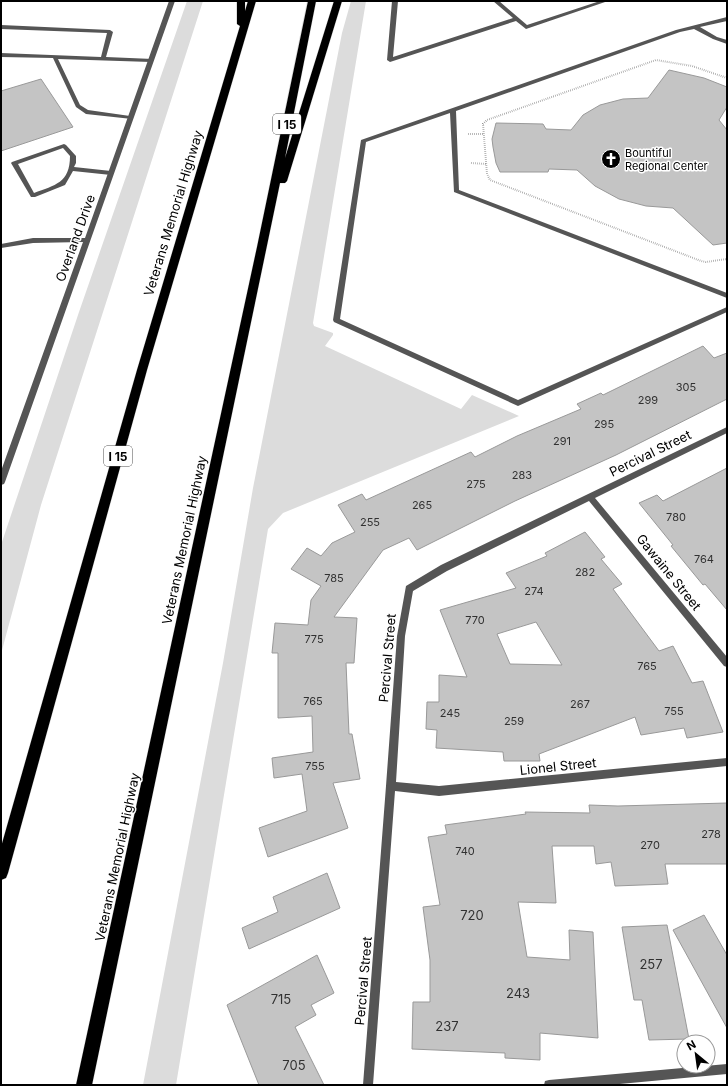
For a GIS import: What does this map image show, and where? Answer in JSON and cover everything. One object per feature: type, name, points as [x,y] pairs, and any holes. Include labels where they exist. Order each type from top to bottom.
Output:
[{"type":"highway","points":[[240,41],[241,1]]},
{"type":"highway","name":"Veterans Memorial Highway","points":[[1,873],[142,370],[252,1]]},
{"type":"highway","name":"Veterans Memorial Highway","points":[[84,1085],[262,247],[312,1]]},
{"type":"highway","points":[[262,247],[338,1]]},
{"type":"street","name":"Overland Drive","points":[[1,482],[172,1]]},
{"type":"street","points":[[395,1],[390,60],[516,19]]},
{"type":"street","points":[[496,1],[526,27],[605,1]]},
{"type":"street","points":[[727,19],[670,34],[363,141],[336,320],[518,403],[727,309]]},
{"type":"street","points":[[1,27],[110,32],[102,58]]},
{"type":"street","points":[[695,27],[714,38],[727,42]]},
{"type":"street","points":[[1,55],[151,60]]},
{"type":"street","points":[[56,57],[78,106],[86,112],[130,118]]},
{"type":"street","points":[[453,110],[456,191],[727,296]]},
{"type":"street","points":[[64,146],[73,156],[71,169],[63,184],[33,196],[14,163],[64,146]]},
{"type":"street","points":[[71,169],[111,173]]},
{"type":"street","points":[[1,246],[27,240],[86,240]]},
{"type":"street","name":"Percival Street","points":[[368,1085],[401,636],[409,589],[444,568],[727,430]]},
{"type":"street","name":"Gawaine Street","points":[[590,497],[727,663]]},
{"type":"street","name":"Lionel Street","points":[[391,786],[439,791],[727,762]]},
{"type":"street","points":[[549,1085],[727,1069]]},
{"type":"path","points":[[727,78],[692,66],[656,60],[487,120],[483,124],[487,174],[490,180],[701,261],[706,262],[727,259]]},
{"type":"shaded area","points":[[187,1],[203,1],[41,505],[1,654],[1,545],[79,312]]},
{"type":"shaded area","points":[[351,1],[366,1],[313,323],[314,326],[333,333],[325,346],[461,409],[472,395],[519,416],[283,513],[268,529],[176,1085],[143,1085],[223,663],[253,488],[342,33]]},
{"type":"building","name":"Bountiful Regional Center","points":[[669,70],[704,78],[727,87],[727,107],[719,120],[727,130],[727,243],[713,245],[673,208],[646,206],[619,199],[595,186],[577,170],[549,169],[548,172],[500,172],[496,163],[492,139],[496,123],[543,124],[546,129],[571,130],[583,115],[600,105],[623,99],[648,98]]},
{"type":"building","points":[[41,79],[73,127],[1,151],[1,91]]},
{"type":"building","points":[[703,346],[714,358],[727,353],[727,399],[616,455],[515,501],[417,550],[409,538],[383,550],[334,617],[357,618],[354,663],[346,663],[349,734],[352,734],[360,779],[333,783],[348,828],[268,857],[259,828],[307,811],[302,774],[274,778],[272,758],[313,752],[312,716],[278,718],[278,653],[272,653],[275,623],[308,625],[311,600],[321,586],[291,569],[307,548],[321,556],[332,543],[355,532],[338,505],[362,494],[366,500],[471,452],[475,457],[517,436],[581,409],[577,404],[601,393],[603,395]]},
{"type":"building","points":[[727,468],[727,610],[705,584],[703,585],[671,546],[673,545],[639,503],[657,495],[663,501]]},
{"type":"building","points":[[585,532],[605,557],[601,559],[622,584],[613,589],[659,651],[673,646],[692,683],[703,681],[723,732],[687,738],[684,728],[641,735],[635,717],[539,754],[540,761],[504,761],[503,752],[436,748],[437,730],[426,729],[427,702],[439,702],[439,675],[467,677],[440,610],[516,588],[506,573],[547,556],[545,553]],"holes":[[[536,622],[562,665],[510,664],[497,634]]]},
{"type":"building","points":[[727,803],[727,864],[665,864],[668,884],[615,886],[611,862],[596,864],[594,846],[552,846],[556,903],[518,902],[527,957],[570,960],[569,930],[593,932],[598,1038],[540,1033],[540,1060],[505,1058],[505,1053],[412,1049],[413,1002],[430,1002],[430,960],[423,907],[440,905],[428,837],[447,834],[445,825],[526,814],[525,812],[590,813],[589,805],[618,806]]},
{"type":"building","points":[[327,873],[340,908],[249,949],[242,928],[278,912],[273,897]]},
{"type":"building","points":[[704,915],[727,955],[727,1028],[673,930]]},
{"type":"building","points":[[667,925],[688,1034],[676,1034],[676,1039],[649,1040],[642,1000],[634,1000],[622,927]]},
{"type":"building","points":[[317,955],[334,993],[311,1005],[316,1015],[295,1027],[324,1085],[259,1085],[227,1005]]},
{"type":"place","name":"Bountiful Regional Center","points":[[611,159]]}]
